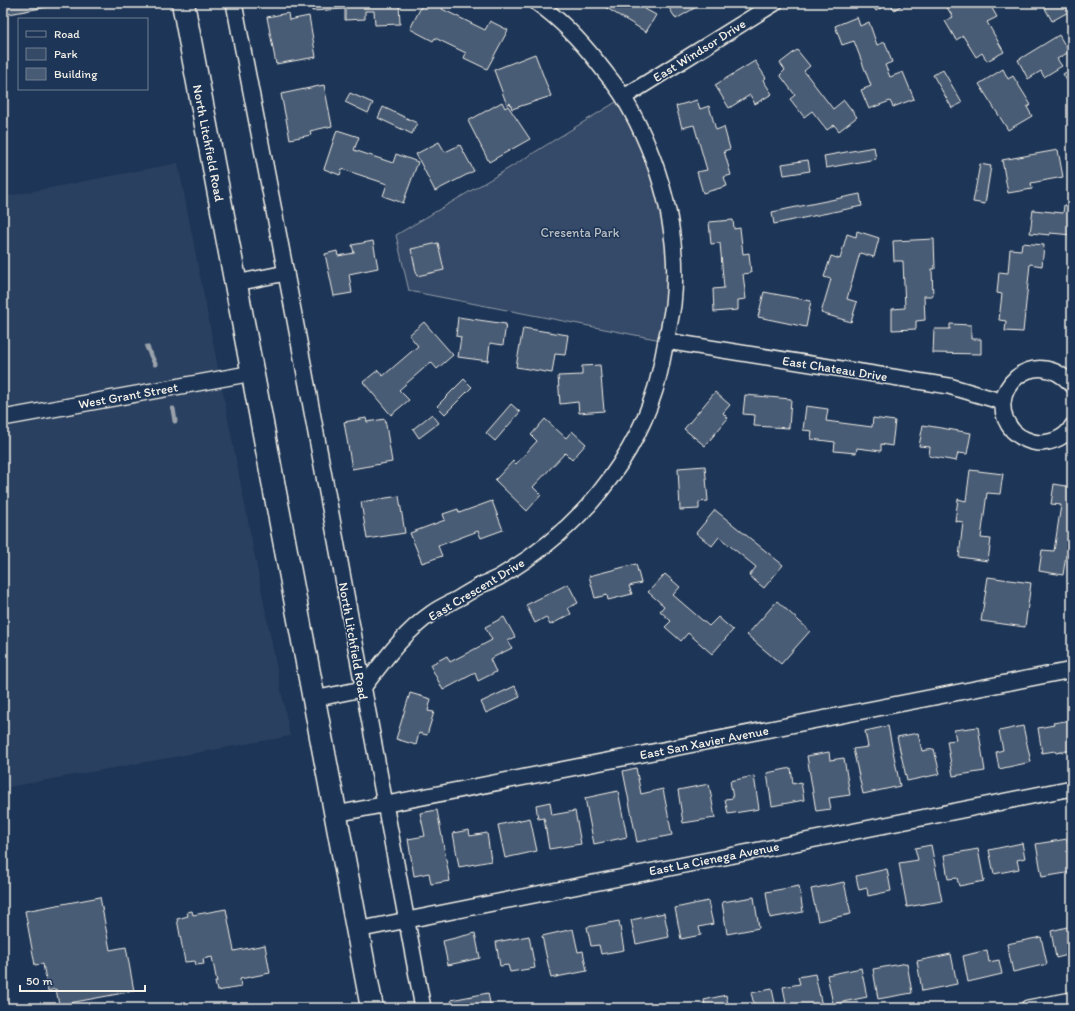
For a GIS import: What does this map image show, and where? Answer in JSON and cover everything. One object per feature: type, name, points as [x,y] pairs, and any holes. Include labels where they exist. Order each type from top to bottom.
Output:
[{"type":"main road","name":"North Litchfield Road","points":[[183,3],[372,1008]]},
{"type":"street","name":"North Litchfield Road","points":[[234,3],[286,273],[422,1008]]},
{"type":"street","name":"East Crescent Drive","points":[[362,689],[406,634],[432,613],[499,577],[530,556],[562,531],[589,505],[626,455],[642,423],[655,391],[673,304],[674,270],[669,214],[654,161],[624,97],[580,41],[553,14],[537,3]]},
{"type":"street","name":"East Windsor Drive","points":[[624,97],[775,3]]},
{"type":"street","points":[[236,283],[286,273]]},
{"type":"street","name":"East Chateau Drive","points":[[666,341],[948,386],[1003,402]]},
{"type":"street","points":[[1072,385],[1065,377],[1055,371],[1044,368],[1032,369],[1021,373],[1013,381],[1006,390],[1003,402],[1004,414],[1009,425],[1017,434],[1027,440],[1039,443],[1052,441],[1062,436],[1072,426]]},
{"type":"street","name":"West Grant Street","points":[[3,418],[253,373]]},
{"type":"street","name":"East San Xavier Avenue","points":[[336,814],[1072,670]]},
{"type":"street","points":[[314,699],[362,689]]},
{"type":"street","name":"East La Cienega Avenue","points":[[357,930],[406,919],[1072,788]]},
{"type":"street","points":[[1028,1008],[1072,1000]]},
{"type":"shaded area","points":[[178,163],[290,736],[3,788],[3,197]]},
{"type":"green space","name":"Cresenta Park","points":[[624,97],[669,214],[666,341],[409,291],[396,235],[501,173]]},
{"type":"building","points":[[3,3],[46,3],[47,7],[3,15]]},
{"type":"building","points":[[312,3],[399,3],[400,24],[375,25],[374,11],[365,11],[365,19],[345,20],[345,9],[312,11]]},
{"type":"building","points":[[423,3],[445,3],[442,9],[485,30],[490,21],[508,30],[487,69],[464,58],[466,53],[435,38],[433,41],[410,29]]},
{"type":"building","points":[[608,3],[648,3],[645,9],[656,15],[646,32],[605,7]]},
{"type":"building","points":[[666,3],[703,3],[676,19]]},
{"type":"building","points":[[871,3],[889,3],[876,11]]},
{"type":"building","points":[[890,3],[905,3],[894,10]]},
{"type":"building","points":[[944,3],[989,3],[997,17],[987,22],[1004,52],[987,61],[982,53],[976,57],[963,36],[956,40],[945,21],[953,17]]},
{"type":"building","points":[[1042,3],[1072,3],[1072,10],[1052,21]]},
{"type":"building","points":[[288,13],[289,20],[309,16],[316,57],[276,64],[267,17]]},
{"type":"building","points":[[857,17],[860,26],[869,22],[877,45],[885,42],[892,62],[885,65],[890,77],[903,72],[914,99],[893,107],[890,101],[869,109],[861,90],[871,86],[854,41],[842,45],[835,26]]},
{"type":"building","points":[[1059,35],[1069,52],[1057,59],[1062,66],[1044,77],[1041,71],[1028,79],[1018,60]]},
{"type":"building","points":[[797,50],[810,66],[804,71],[833,109],[844,100],[857,117],[839,131],[834,125],[827,130],[812,111],[804,117],[790,99],[795,95],[780,75],[785,70],[780,63]]},
{"type":"building","points":[[535,54],[551,96],[512,109],[510,103],[507,105],[494,70]]},
{"type":"building","points":[[755,61],[766,78],[763,80],[772,94],[755,104],[750,95],[729,108],[715,85]]},
{"type":"building","points":[[1003,69],[1008,79],[1013,76],[1031,105],[1027,107],[1032,116],[1008,130],[979,84]]},
{"type":"building","points":[[1072,69],[1072,89],[1063,74]]},
{"type":"building","points":[[943,70],[962,103],[952,108],[933,75]]},
{"type":"building","points":[[324,85],[332,126],[310,131],[311,135],[290,139],[281,94]]},
{"type":"building","points":[[350,93],[373,103],[368,113],[345,102]]},
{"type":"building","points":[[697,100],[700,109],[709,106],[716,130],[724,127],[730,149],[724,151],[731,175],[724,177],[727,186],[703,193],[697,172],[707,170],[694,125],[682,128],[676,106]]},
{"type":"building","points":[[502,102],[505,108],[508,106],[530,139],[489,162],[468,121]]},
{"type":"building","points":[[383,107],[417,123],[412,134],[378,118]]},
{"type":"building","points":[[337,130],[359,137],[354,150],[393,163],[396,154],[418,162],[403,203],[383,196],[387,184],[342,169],[340,175],[324,169]]},
{"type":"building","points":[[439,142],[445,152],[460,145],[474,171],[435,191],[416,154]]},
{"type":"building","points":[[874,147],[876,159],[826,168],[824,156]]},
{"type":"building","points":[[1058,150],[1063,177],[1031,183],[1032,189],[1008,193],[1002,160]]},
{"type":"building","points":[[808,160],[810,171],[784,175],[782,164]]},
{"type":"building","points":[[980,164],[991,166],[985,204],[973,202]]},
{"type":"building","points":[[860,194],[862,206],[774,224],[772,212]]},
{"type":"building","points":[[1064,205],[1072,206],[1072,235],[1030,233],[1033,210],[1063,213]]},
{"type":"building","points":[[733,220],[734,229],[740,228],[743,254],[749,253],[751,273],[743,274],[746,299],[738,300],[738,310],[714,312],[713,289],[724,288],[720,243],[711,244],[709,222]]},
{"type":"building","points":[[857,231],[879,238],[874,257],[860,253],[847,299],[857,302],[851,322],[821,313],[831,279],[824,277],[831,256],[840,259],[847,234],[856,237]]},
{"type":"building","points":[[934,239],[935,269],[932,269],[933,296],[924,296],[925,320],[916,321],[916,329],[892,330],[892,309],[905,308],[903,261],[894,261],[893,241]]},
{"type":"building","points":[[373,241],[378,268],[349,274],[352,293],[334,296],[325,254],[337,251],[338,256],[354,253],[352,245]]},
{"type":"building","points":[[438,243],[444,270],[417,276],[411,249]]},
{"type":"building","points":[[1022,243],[1044,245],[1042,266],[1030,264],[1023,332],[1005,331],[1006,321],[999,320],[1002,294],[997,293],[999,272],[1008,273],[1010,249],[1021,250]]},
{"type":"building","points":[[764,292],[811,301],[806,327],[758,317]]},
{"type":"building","points":[[458,317],[506,324],[503,345],[490,343],[488,361],[458,357],[461,337],[456,336]]},
{"type":"building","points":[[424,322],[453,355],[437,369],[431,362],[399,390],[409,400],[391,415],[363,382],[378,370],[383,376],[418,346],[409,335]]},
{"type":"building","points":[[950,324],[971,325],[971,339],[981,339],[981,354],[933,353],[934,329],[950,329]]},
{"type":"building","points":[[523,328],[568,335],[565,355],[555,354],[552,373],[516,367]]},
{"type":"building","points":[[600,365],[604,411],[579,413],[578,402],[560,404],[558,376],[582,375],[582,366]]},
{"type":"building","points":[[464,379],[472,387],[445,414],[437,406]]},
{"type":"building","points":[[715,392],[730,405],[723,413],[728,418],[705,446],[684,429]]},
{"type":"building","points":[[745,395],[791,399],[789,428],[754,426],[755,415],[743,414]]},
{"type":"building","points":[[511,404],[520,412],[495,441],[486,433]]},
{"type":"building","points":[[806,406],[828,409],[826,421],[872,427],[873,418],[895,421],[892,446],[881,444],[881,451],[857,448],[856,453],[834,451],[835,442],[811,439],[812,431],[803,430]]},
{"type":"building","points":[[432,414],[439,423],[419,438],[413,429]]},
{"type":"building","points":[[366,418],[367,422],[385,419],[392,462],[352,469],[344,422]]},
{"type":"building","points":[[545,419],[566,438],[572,431],[586,444],[572,460],[565,453],[533,487],[541,495],[527,511],[495,480],[513,461],[516,464],[537,441],[531,435]]},
{"type":"building","points":[[923,425],[971,433],[967,454],[958,453],[956,461],[929,456],[930,447],[919,446]]},
{"type":"building","points":[[705,466],[708,501],[699,502],[699,509],[680,510],[678,468]]},
{"type":"building","points":[[970,470],[1003,474],[1000,494],[987,493],[981,538],[991,539],[988,561],[959,557],[963,522],[955,521],[958,499],[966,501]]},
{"type":"building","points":[[1054,484],[1072,487],[1072,556],[1066,555],[1063,575],[1039,571],[1042,550],[1054,551],[1061,505],[1051,504]]},
{"type":"building","points":[[399,496],[405,533],[367,539],[361,502]]},
{"type":"building","points":[[492,501],[503,530],[481,538],[478,531],[438,546],[442,556],[422,563],[410,533],[445,520],[443,514],[458,509],[459,513]]},
{"type":"building","points":[[715,510],[783,565],[764,588],[749,576],[756,567],[719,537],[712,546],[696,533]]},
{"type":"building","points":[[636,564],[641,583],[629,586],[632,594],[608,600],[607,595],[595,598],[589,576]]},
{"type":"building","points":[[665,574],[680,587],[673,595],[709,626],[718,617],[733,630],[712,654],[688,633],[681,641],[665,627],[671,621],[660,611],[664,606],[648,592]]},
{"type":"building","points":[[988,577],[1031,583],[1025,627],[981,621]]},
{"type":"building","points":[[568,584],[578,603],[568,608],[571,614],[550,625],[546,617],[535,623],[526,605]]},
{"type":"building","points":[[777,601],[810,631],[781,664],[747,635]]},
{"type":"building","points":[[504,617],[515,637],[508,641],[512,648],[490,659],[496,672],[478,681],[475,673],[443,690],[430,665],[447,656],[450,662],[492,640],[485,627]]},
{"type":"building","points":[[515,686],[520,697],[486,713],[481,702]]},
{"type":"building","points":[[410,693],[431,699],[428,711],[434,712],[427,735],[419,733],[416,745],[396,739]]},
{"type":"building","points":[[1071,720],[1072,750],[1056,753],[1055,751],[1042,753],[1038,728],[1054,725],[1053,723]]},
{"type":"building","points":[[888,726],[900,786],[863,794],[853,749],[868,747],[865,731]]},
{"type":"building","points":[[1023,726],[1031,762],[999,769],[996,752],[1003,750],[999,731]]},
{"type":"building","points":[[978,727],[985,771],[953,776],[947,741],[956,740],[954,730]]},
{"type":"building","points":[[918,733],[922,751],[934,749],[940,774],[907,781],[897,737]]},
{"type":"building","points":[[829,752],[830,760],[844,758],[850,795],[829,798],[831,809],[816,811],[807,756]]},
{"type":"building","points":[[636,768],[641,794],[663,789],[672,835],[637,842],[623,771]]},
{"type":"building","points":[[791,768],[793,784],[801,782],[804,800],[772,806],[767,773]]},
{"type":"building","points":[[754,776],[759,809],[728,814],[725,799],[733,798],[730,781]]},
{"type":"building","points":[[709,784],[715,818],[683,823],[678,790]]},
{"type":"building","points":[[618,791],[627,837],[594,844],[585,798]]},
{"type":"building","points":[[550,802],[552,815],[575,811],[581,844],[549,849],[544,818],[538,819],[536,805]]},
{"type":"building","points":[[437,810],[450,881],[431,884],[429,873],[414,876],[408,839],[425,836],[420,813]]},
{"type":"building","points":[[530,818],[537,851],[505,858],[498,825]]},
{"type":"building","points":[[469,830],[470,836],[487,833],[491,861],[459,867],[453,833]]},
{"type":"building","points":[[1067,839],[1072,872],[1042,877],[1036,844]]},
{"type":"building","points":[[1022,843],[1025,858],[1017,860],[1019,869],[994,874],[989,850]]},
{"type":"building","points":[[931,845],[942,901],[907,907],[899,863],[918,860],[915,848]]},
{"type":"building","points":[[978,849],[984,881],[959,886],[957,878],[948,879],[944,855]]},
{"type":"building","points":[[887,869],[891,891],[868,896],[867,888],[859,890],[856,876]]},
{"type":"building","points":[[844,882],[851,914],[818,921],[811,889]]},
{"type":"building","points":[[799,886],[803,912],[770,918],[766,892]]},
{"type":"building","points":[[100,897],[110,950],[126,947],[134,991],[59,1005],[56,989],[48,991],[43,964],[35,965],[25,911]]},
{"type":"building","points":[[754,897],[759,928],[727,934],[722,902]]},
{"type":"building","points":[[708,901],[713,924],[699,927],[701,935],[681,939],[675,908]]},
{"type":"building","points":[[226,909],[234,951],[265,945],[270,973],[240,979],[241,987],[217,991],[215,982],[217,982],[212,957],[203,959],[204,964],[196,965],[195,961],[185,962],[177,919],[188,916],[187,912],[192,911],[193,915]]},
{"type":"building","points":[[664,913],[669,937],[636,944],[631,920]]},
{"type":"building","points":[[619,921],[624,950],[601,954],[599,945],[591,946],[587,927]]},
{"type":"building","points":[[1071,926],[1072,954],[1056,958],[1051,931]]},
{"type":"building","points":[[573,929],[578,952],[583,951],[587,971],[551,978],[542,936]]},
{"type":"building","points":[[475,933],[480,958],[448,965],[443,941]]},
{"type":"building","points":[[529,936],[535,968],[510,972],[508,965],[500,966],[496,942]]},
{"type":"building","points":[[1041,937],[1047,964],[1013,972],[1007,944]]},
{"type":"building","points":[[987,950],[989,962],[999,960],[1002,974],[968,982],[963,956]]},
{"type":"building","points":[[951,954],[957,984],[922,991],[917,961]]},
{"type":"building","points":[[907,963],[912,993],[878,999],[873,969]]},
{"type":"building","points":[[861,968],[867,997],[833,1004],[827,975]]},
{"type":"building","points":[[815,974],[822,1006],[812,1008],[787,1008],[783,987],[800,984],[798,977]]},
{"type":"building","points":[[772,989],[776,1008],[740,1008],[754,1004],[751,993]]},
{"type":"building","points":[[488,993],[491,1008],[452,1008],[451,1000]]},
{"type":"building","points":[[726,995],[729,1008],[693,1008],[705,1005],[704,1000]]},
{"type":"waterway","points":[[147,347],[155,364]]},
{"type":"waterway","points":[[173,409],[175,421]]}]
